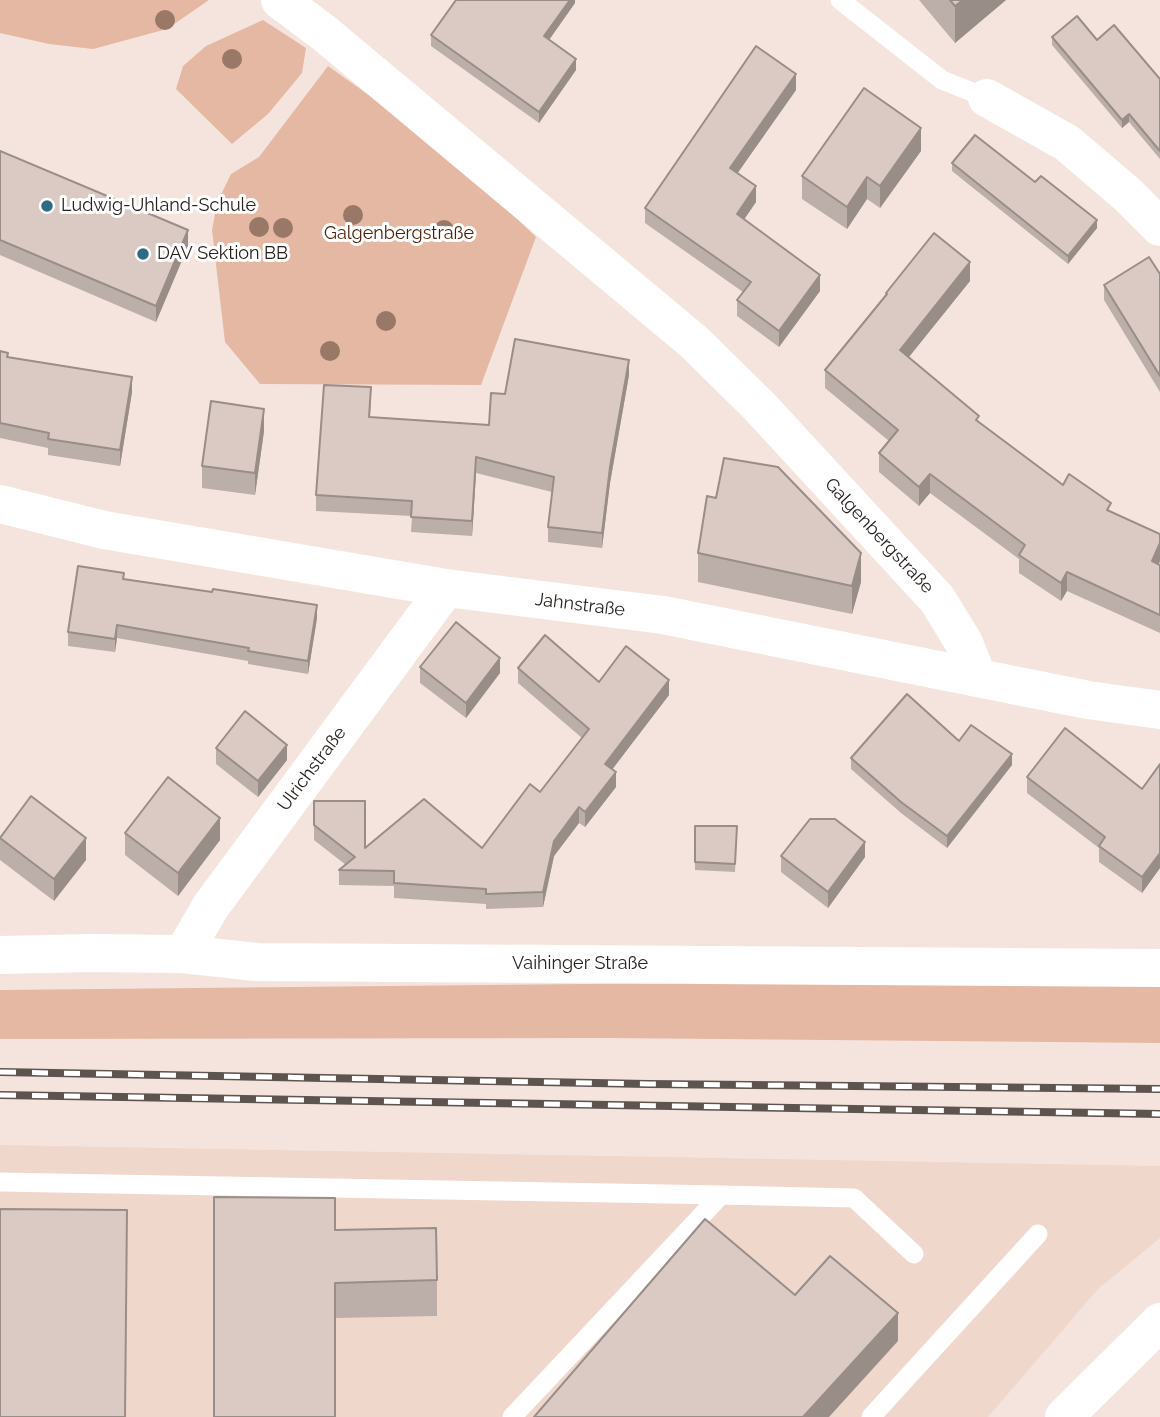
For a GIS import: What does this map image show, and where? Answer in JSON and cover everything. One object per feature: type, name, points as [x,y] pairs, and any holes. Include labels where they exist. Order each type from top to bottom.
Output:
[{"type":"street","name":"Galgenbergstraße","points":[[280,0],[324,33],[694,342],[760,407],[937,599],[964,643],[978,678]]},
{"type":"street","points":[[987,98],[1067,142],[1160,227]]},
{"type":"street","name":"Jahnstraße","points":[[0,504],[104,530],[446,588],[663,615],[1088,700],[1160,710]]},
{"type":"street","name":"Ulrichstraße","points":[[183,954],[211,906],[446,588]]},
{"type":"street","name":"Vaihinger Straße","points":[[0,955],[183,954],[256,962],[1160,968]]},
{"type":"street","points":[[1064,1417],[1160,1322]]},
{"type":"lane","points":[[840,0],[942,80],[987,98]]},
{"type":"lane","points":[[0,1182],[854,1198],[914,1254]]},
{"type":"lane","points":[[512,1417],[721,1195]]},
{"type":"lane","points":[[871,1417],[1038,1234]]},
{"type":"shaded area","points":[[0,1145],[1160,1166],[1160,1238],[1098,1289],[988,1417],[0,1417]]},
{"type":"green space","points":[[0,0],[209,0],[167,29],[93,49],[49,44],[0,33]]},
{"type":"green space","points":[[263,20],[306,48],[302,73],[268,114],[232,144],[176,89],[183,66],[206,46]]},
{"type":"green space","points":[[328,66],[443,148],[536,237],[481,385],[260,384],[225,342],[212,230],[217,203],[231,174],[259,157]]},
{"type":"green space","points":[[972,980],[1160,984],[1160,1043],[607,1038],[0,1039],[0,990]]},
{"type":"building","points":[[456,0],[570,0],[544,36],[576,59],[539,112],[431,35]]},
{"type":"building","points":[[950,0],[963,0],[955,6]]},
{"type":"building","points":[[1077,16],[1097,40],[1114,25],[1160,79],[1160,151],[1129,114],[1122,120],[1052,37]]},
{"type":"building","points":[[756,46],[796,74],[730,168],[756,186],[737,214],[820,275],[779,331],[737,300],[751,282],[645,208]]},
{"type":"building","points":[[864,88],[921,128],[880,186],[867,177],[847,207],[802,176]]},
{"type":"building","points":[[975,135],[1035,182],[1041,176],[1097,220],[1068,256],[952,163]]},
{"type":"building","name":"Ludwig-Uhland-Schule","points":[[0,151],[188,230],[156,306],[0,240]]},
{"type":"building","points":[[934,233],[970,262],[900,350],[979,416],[976,420],[1063,485],[1069,474],[1111,503],[1107,510],[1160,534],[1160,543],[1152,561],[1160,565],[1160,615],[1067,572],[1061,583],[1019,555],[1025,545],[930,474],[919,487],[879,453],[898,430],[825,370]]},
{"type":"building","points":[[1149,257],[1160,274],[1160,376],[1104,285]]},
{"type":"building","points":[[515,339],[629,360],[610,467],[602,533],[548,527],[554,477],[476,457],[472,521],[411,517],[412,501],[316,495],[324,385],[371,387],[369,417],[489,425],[491,393],[505,394]]},
{"type":"building","points":[[0,351],[8,353],[7,357],[132,377],[120,450],[48,439],[49,433],[0,423]]},
{"type":"building","points":[[211,401],[264,409],[255,473],[202,466]]},
{"type":"building","points":[[724,458],[778,467],[861,553],[852,586],[698,553],[707,496],[716,498]]},
{"type":"building","points":[[78,566],[124,573],[123,579],[317,605],[308,661],[117,625],[115,639],[68,632]]},
{"type":"building","points":[[456,622],[500,658],[466,703],[420,667]]},
{"type":"building","points":[[545,635],[599,682],[626,646],[669,680],[605,764],[616,772],[585,812],[579,807],[554,841],[543,892],[486,894],[486,889],[394,883],[394,871],[339,870],[355,857],[314,825],[314,801],[365,801],[365,848],[424,799],[482,848],[530,784],[540,792],[589,729],[518,668]]},
{"type":"building","points":[[907,694],[959,741],[971,725],[1012,754],[947,836],[901,802],[851,758]]},
{"type":"building","points":[[245,711],[287,745],[258,781],[216,748]]},
{"type":"building","points":[[1065,728],[1142,789],[1160,764],[1160,853],[1142,877],[1099,846],[1105,837],[1027,777]]},
{"type":"building","points":[[168,777],[220,818],[178,873],[125,833]]},
{"type":"building","points":[[31,796],[86,838],[54,879],[0,838]]},
{"type":"building","points":[[810,819],[835,819],[865,842],[828,892],[781,856]]},
{"type":"building","points":[[695,826],[737,826],[735,864],[695,862]]},
{"type":"building","points":[[214,1197],[335,1198],[335,1230],[436,1228],[437,1280],[335,1283],[335,1417],[214,1417]]},
{"type":"building","points":[[0,1209],[127,1210],[125,1417],[0,1417]]},
{"type":"building","points":[[705,1219],[795,1295],[830,1256],[898,1313],[803,1417],[534,1417]]},
{"type":"railway","points":[[0,1072],[648,1084],[1160,1089]]},
{"type":"railway","points":[[0,1095],[1160,1114]]},
{"type":"place","name":"Ludwig-Uhland-Schule","points":[[47,206]]},
{"type":"place","name":"DAV Sektion BB","points":[[143,254]]}]
